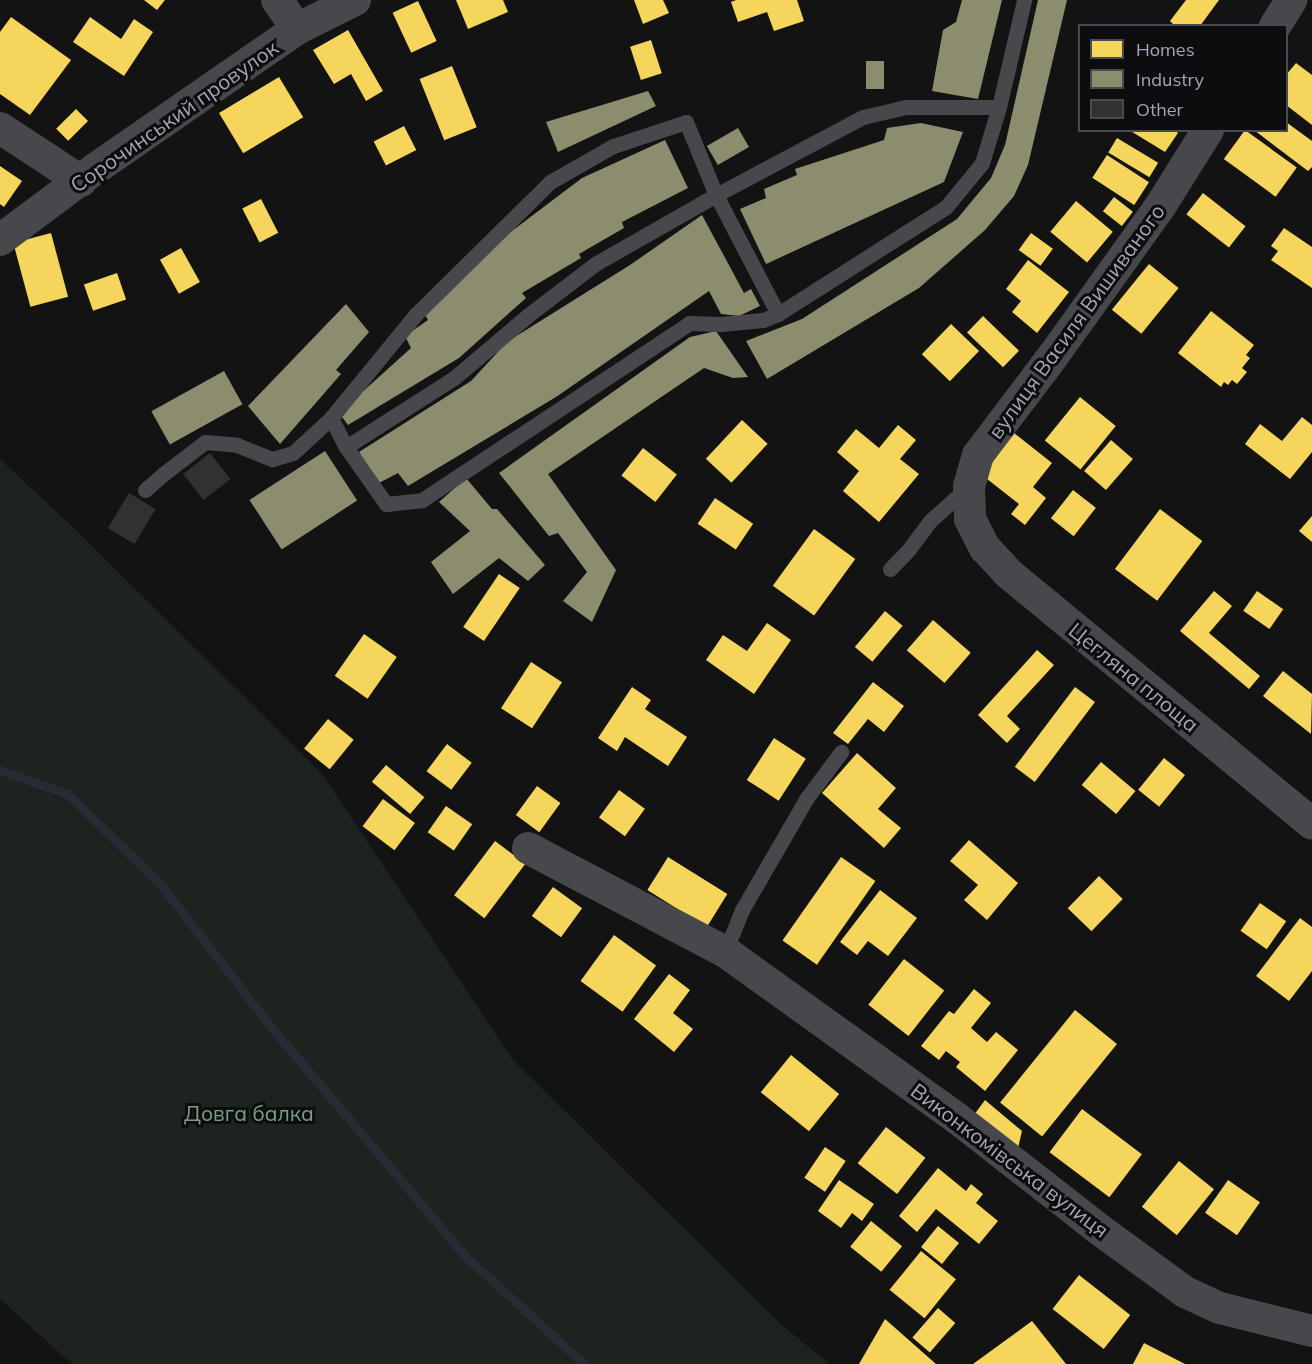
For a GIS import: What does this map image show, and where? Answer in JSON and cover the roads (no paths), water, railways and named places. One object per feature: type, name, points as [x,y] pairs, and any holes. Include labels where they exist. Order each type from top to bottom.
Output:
[{"type":"street","points":[[277,0],[297,29]]},
{"type":"street","name":"Сорочинський провулок","points":[[0,240],[297,29],[355,0]]},
{"type":"street","points":[[1276,24],[1291,0]]},
{"type":"street","points":[[0,128],[81,181]]},
{"type":"street","name":"вулиця Василя Вишиваного","points":[[970,519],[969,486],[978,455],[1159,208],[1207,132]]},
{"type":"street","name":"Цегляна площа","points":[[970,519],[985,548],[1008,573],[1309,815]]},
{"type":"street","name":"Виконкомівська вулиця","points":[[528,848],[725,952],[958,1119],[1100,1230],[1185,1292],[1221,1308],[1312,1331]]},
{"type":"lane","points":[[331,418],[346,447],[386,504],[422,500],[689,323],[721,324],[763,320],[778,314],[946,207],[982,163],[999,106],[1024,0]]},
{"type":"lane","points":[[346,447],[454,378],[527,316],[595,264],[716,195],[863,117],[906,107],[999,106]]},
{"type":"lane","points":[[146,490],[205,442],[237,445],[272,459],[293,453],[331,418],[416,314],[549,182],[613,146],[686,122],[716,195],[778,314]]},
{"type":"lane","points":[[890,569],[931,520],[969,486]]},
{"type":"lane","points":[[725,952],[742,910],[806,799],[841,752]]},
{"type":"waterway","points":[[0,770],[68,794],[161,885],[271,1027],[465,1256],[584,1364]]},
{"type":"park label","name":"Довга балка","points":[[249,1113]]}]
